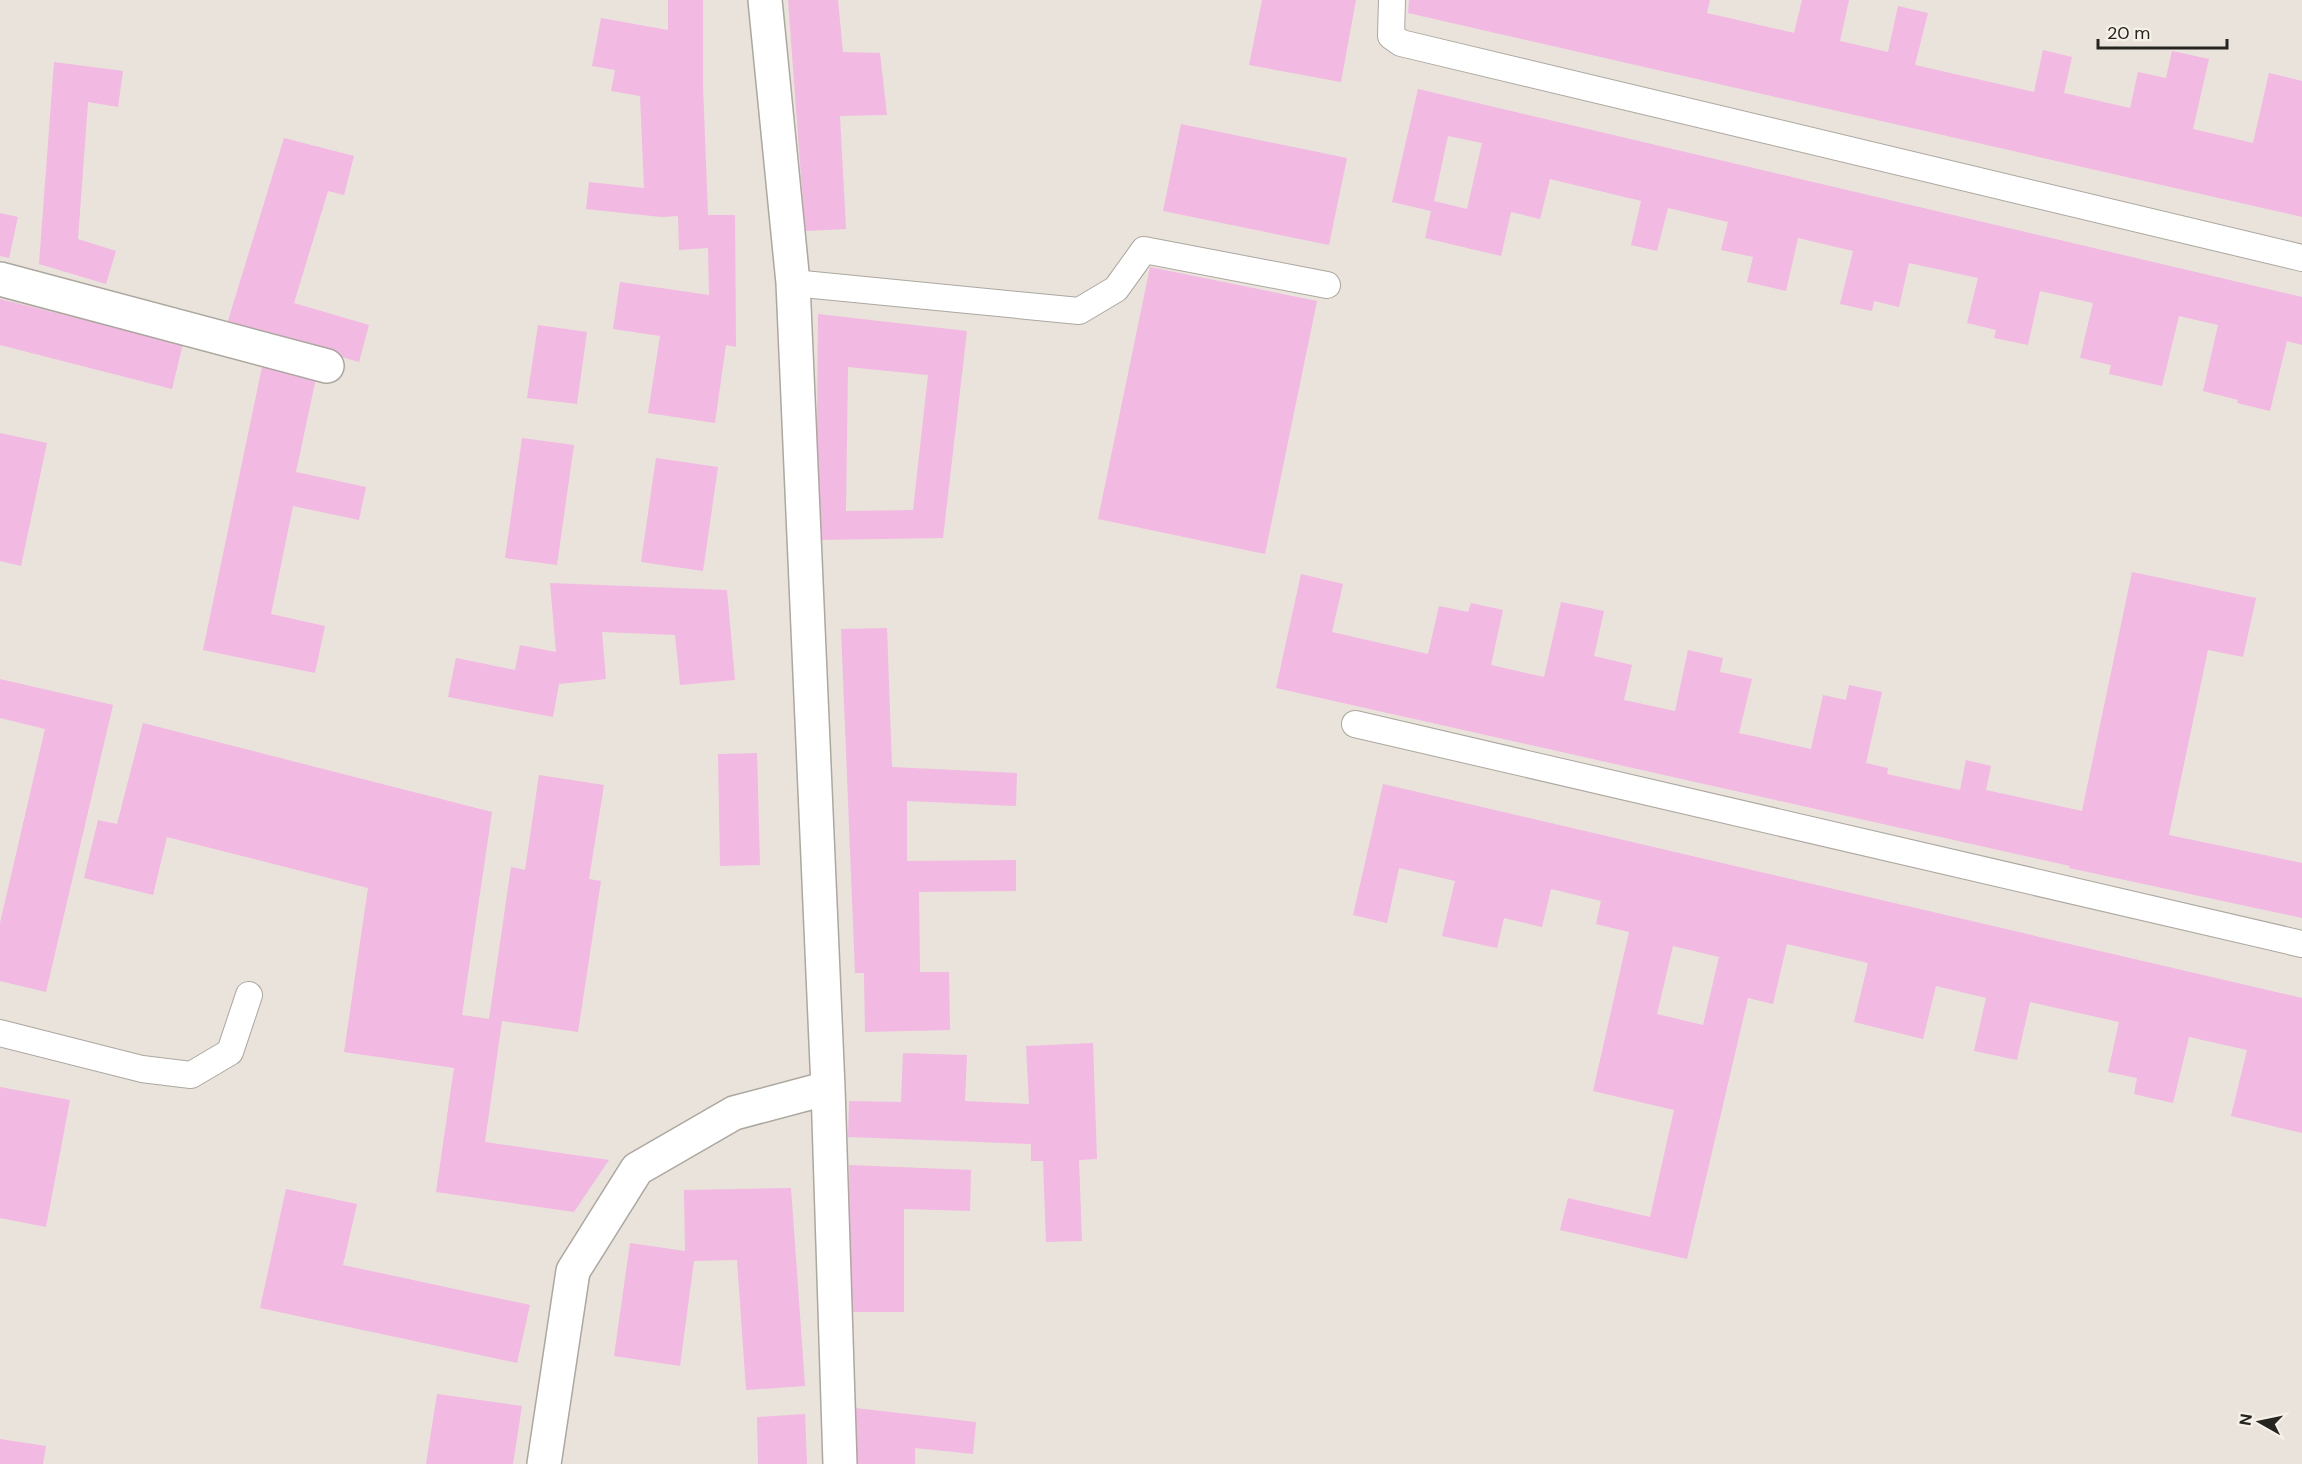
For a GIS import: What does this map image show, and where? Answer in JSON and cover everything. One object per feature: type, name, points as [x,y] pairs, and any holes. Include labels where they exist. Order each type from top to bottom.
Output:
[{"type":"street","points":[[765,0],[793,283],[828,1088],[840,1464]]},
{"type":"street","points":[[0,279],[327,366]]},
{"type":"street","points":[[544,1464],[573,1271],[637,1169],[734,1113],[828,1088]]},
{"type":"lane","points":[[1392,0],[1391,36],[1401,43],[2302,258]]},
{"type":"lane","points":[[793,283],[1079,311],[1116,289],[1144,250],[1327,285]]},
{"type":"lane","points":[[1355,724],[2302,944]]},
{"type":"lane","points":[[0,1034],[142,1069],[191,1075],[230,1052],[249,995]]},
{"type":"building","points":[[668,0],[703,0],[703,86],[708,215],[735,215],[736,347],[726,345],[715,423],[648,413],[660,336],[613,329],[620,282],[709,295],[708,248],[679,250],[678,216],[661,217],[586,209],[589,182],[644,188],[640,96],[611,91],[615,70],[592,66],[601,18],[668,30]]},
{"type":"building","points":[[788,0],[838,0],[843,52],[880,53],[887,115],[840,116],[846,229],[805,231]]},
{"type":"building","points":[[1262,0],[1356,0],[1341,82],[1249,65]]},
{"type":"building","points":[[1409,0],[1710,0],[1707,13],[1794,33],[1802,0],[1849,0],[1840,41],[1888,52],[1898,6],[1928,13],[1915,65],[2034,92],[2043,50],[2072,57],[2064,93],[2130,108],[2138,72],[2166,78],[2172,51],[2209,59],[2193,129],[2253,143],[2269,73],[2302,81],[2302,217],[1408,13]]},
{"type":"building","points":[[54,62],[123,71],[118,107],[88,102],[78,239],[116,251],[106,284],[39,264]]},
{"type":"building","points":[[1418,89],[2302,297],[2302,345],[2287,341],[2270,411],[2203,391],[2218,325],[2179,316],[2162,386],[2109,374],[2111,365],[2080,358],[2093,303],[2040,291],[2028,345],[1994,338],[1996,330],[1967,323],[1978,278],[1909,263],[1899,307],[1874,301],[1872,311],[1840,304],[1853,251],[1798,238],[1786,291],[1747,282],[1753,257],[1721,250],[1728,222],[1668,208],[1657,251],[1631,245],[1641,201],[1550,179],[1540,219],[1511,212],[1501,256],[1425,238],[1431,211],[1392,202]],"holes":[[[1448,136],[1482,143],[1467,209],[1434,201]]]},
{"type":"building","points":[[1181,124],[1347,158],[1329,245],[1163,211]]},
{"type":"building","points":[[284,138],[354,156],[344,195],[328,191],[294,303],[369,325],[359,362],[227,324]]},
{"type":"building","points":[[0,213],[18,217],[9,258],[0,256]]},
{"type":"building","points":[[1150,267],[1317,301],[1265,554],[1098,519]]},
{"type":"building","points":[[0,299],[183,344],[172,389],[0,345]]},
{"type":"building","points":[[818,314],[967,331],[943,538],[816,540]],"holes":[[[848,367],[928,375],[913,510],[846,511]]]},
{"type":"building","points":[[538,325],[587,332],[577,404],[527,398]]},
{"type":"building","points":[[262,367],[316,378],[296,472],[366,487],[359,520],[293,506],[271,614],[325,626],[315,673],[203,650]]},
{"type":"building","points":[[0,433],[47,443],[21,566],[0,561]]},
{"type":"building","points":[[522,438],[574,445],[557,565],[505,558]]},
{"type":"building","points":[[656,458],[718,467],[703,571],[641,562]]},
{"type":"building","points":[[2132,572],[2256,598],[2243,657],[2208,650],[2169,835],[2302,863],[2302,918],[2069,868],[2070,866],[1276,688],[1301,574],[1343,584],[1332,632],[1428,654],[1439,606],[1468,612],[1471,603],[1503,610],[1491,665],[1544,677],[1561,602],[1604,611],[1594,656],[1632,665],[1624,700],[1675,711],[1688,650],[1723,658],[1720,672],[1752,679],[1739,733],[1811,749],[1823,695],[1846,700],[1849,685],[1882,692],[1866,763],[1888,768],[1887,774],[1960,790],[1966,760],[1991,766],[1986,790],[2082,811]]},
{"type":"building","points":[[550,583],[727,590],[735,680],[680,685],[675,635],[602,632],[606,679],[559,684],[553,717],[448,697],[456,658],[515,670],[520,645],[556,652]]},
{"type":"building","points":[[887,628],[892,767],[1017,773],[1016,806],[907,801],[907,861],[1016,860],[1016,891],[919,892],[920,972],[949,972],[950,1030],[865,1032],[864,973],[855,973],[841,629]]},
{"type":"building","points":[[0,679],[113,705],[46,992],[0,981],[0,923],[45,729],[0,718]]},
{"type":"building","points":[[143,723],[492,812],[462,1015],[489,1019],[511,867],[525,870],[539,775],[604,785],[589,879],[601,881],[578,1032],[502,1021],[485,1142],[609,1160],[574,1212],[436,1192],[454,1068],[344,1052],[368,888],[167,837],[153,895],[84,878],[98,820],[117,824]]},
{"type":"building","points":[[757,753],[760,865],[720,866],[718,754]]},
{"type":"building","points":[[1383,784],[2302,998],[2302,1133],[2231,1116],[2247,1050],[2189,1037],[2173,1103],[2134,1094],[2137,1078],[2108,1072],[2119,1022],[2030,1002],[2017,1060],[1974,1051],[1986,998],[1936,986],[1923,1039],[1854,1022],[1868,963],[1787,944],[1773,1004],[1748,998],[1687,1259],[1560,1230],[1568,1198],[1650,1217],[1674,1110],[1593,1091],[1629,932],[1596,924],[1601,901],[1551,889],[1542,927],[1504,918],[1497,948],[1442,936],[1455,881],[1399,868],[1387,923],[1353,915]],"holes":[[[1673,946],[1719,957],[1703,1025],[1657,1014]]]},
{"type":"building","points":[[1093,1043],[1097,1159],[1079,1160],[1082,1241],[1046,1242],[1043,1161],[1031,1161],[1031,1144],[848,1137],[849,1101],[901,1102],[903,1053],[967,1055],[965,1101],[1029,1104],[1026,1046]]},
{"type":"building","points":[[0,1087],[70,1100],[46,1227],[0,1218]]},
{"type":"building","points":[[849,1165],[971,1170],[970,1211],[904,1209],[904,1312],[850,1312]]},
{"type":"building","points":[[791,1188],[805,1386],[746,1390],[737,1260],[694,1261],[680,1366],[614,1356],[630,1243],[685,1251],[684,1190]]},
{"type":"building","points":[[286,1189],[357,1204],[343,1265],[530,1305],[517,1363],[260,1308]]},
{"type":"building","points":[[437,1394],[522,1406],[513,1464],[426,1464]]},
{"type":"building","points":[[856,1408],[976,1422],[973,1454],[915,1448],[915,1464],[855,1464]]},
{"type":"building","points":[[805,1414],[807,1464],[758,1464],[757,1417]]},
{"type":"building","points":[[0,1439],[46,1446],[43,1464],[0,1464]]}]
